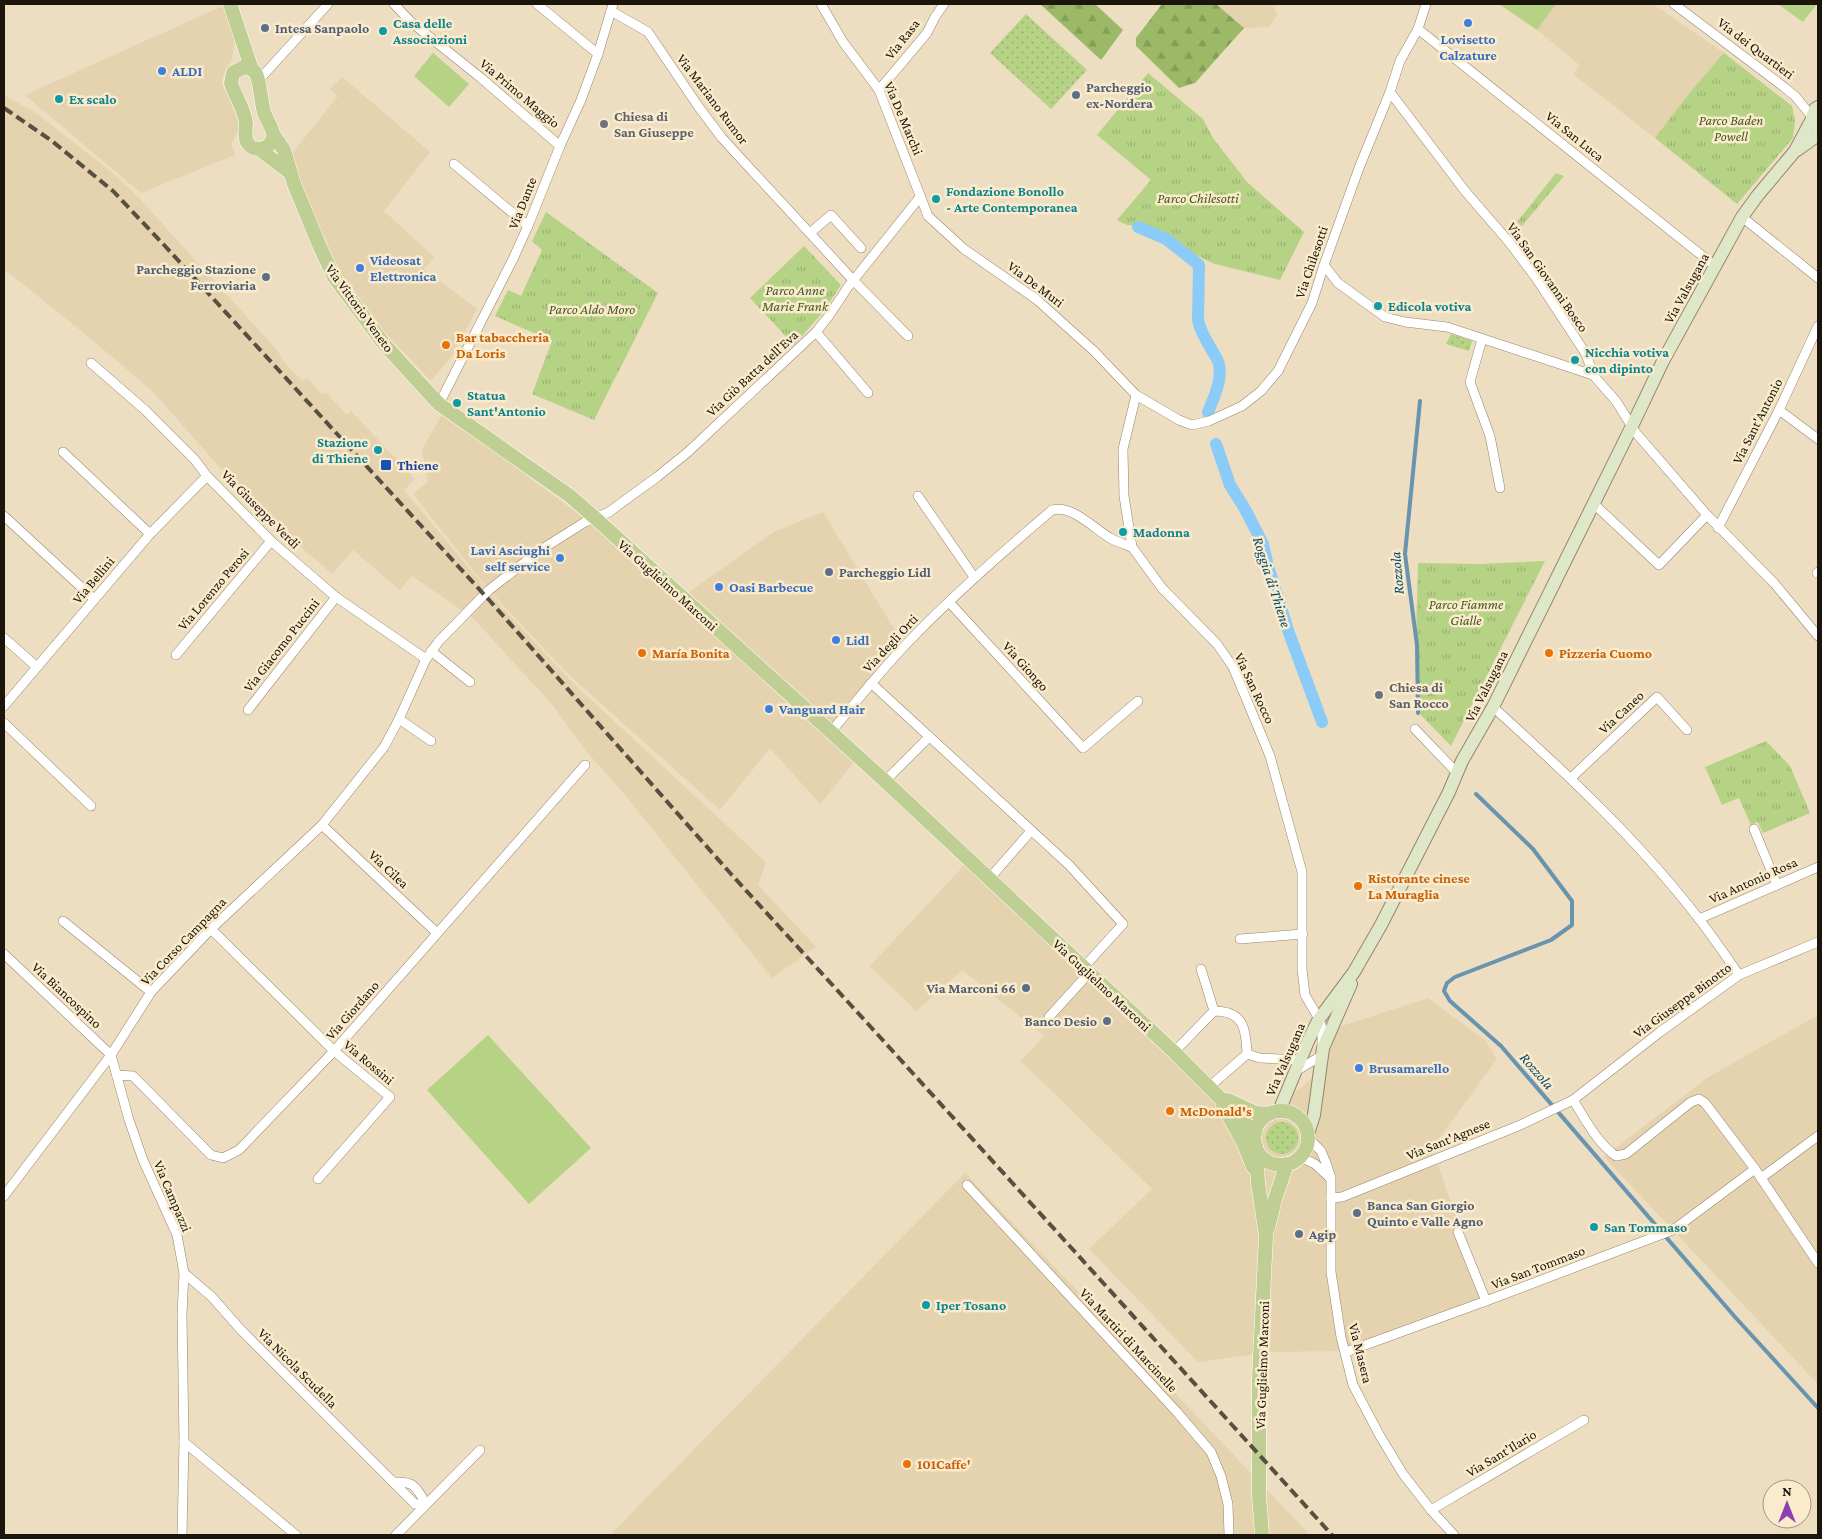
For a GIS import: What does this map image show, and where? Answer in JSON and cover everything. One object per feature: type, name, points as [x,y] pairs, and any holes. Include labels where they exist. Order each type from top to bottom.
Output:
[{"type":"main road","name":"Via Vittorio Veneto","points":[[230,4],[255,74],[264,112],[273,134],[284,150],[289,172],[334,277],[384,344],[439,404]]},
{"type":"main road","points":[[242,41],[235,59],[230,83],[238,97],[244,114],[246,139],[252,147],[260,149],[289,172]]},
{"type":"main road","points":[[233,73],[247,67],[255,74]]},
{"type":"main road","name":"Via Valsugana","points":[[1274,1113],[1319,1019],[1354,972],[1493,707],[1663,361],[1742,217],[1795,151],[1816,116]]},
{"type":"main road","points":[[260,149],[270,145],[273,134]]},
{"type":"main road","name":"Via Valsugana","points":[[1795,151],[1818,136]]},
{"type":"main road","name":"Via Guglielmo Marconi","points":[[439,404],[570,496],[594,517],[885,781],[1242,1118],[1255,1139],[1260,1155],[1268,1161],[1277,1164],[1287,1164],[1275,1199],[1266,1236]]},
{"type":"main road","name":"Via Valsugana","points":[[1308,1136],[1314,1114],[1322,1052],[1349,990],[1354,972]]},
{"type":"main road","name":"Via Guglielmo Marconi","points":[[1211,1090],[1256,1113],[1289,1112],[1298,1117],[1304,1124],[1308,1136]]},
{"type":"main road","name":"Via Guglielmo Marconi","points":[[1211,1090],[1243,1142],[1258,1183]]},
{"type":"main road","points":[[1255,1139],[1261,1120],[1274,1113]]},
{"type":"main road","points":[[1287,1164],[1300,1156],[1306,1148],[1308,1136]]},
{"type":"main road","name":"Via Guglielmo Marconi","points":[[1255,1139],[1258,1183],[1266,1236],[1265,1298],[1260,1353],[1259,1495]]},
{"type":"main road","points":[[1252,1535],[1259,1495]]},
{"type":"main road","points":[[1259,1495],[1262,1535]]},
{"type":"street","points":[[255,74],[275,62],[328,4]]},
{"type":"street","name":"Via Primo Maggio","points":[[394,4],[411,22],[481,78],[560,146]]},
{"type":"street","points":[[537,4],[598,54]]},
{"type":"street","name":"Via De Marchi","points":[[821,4],[843,42],[879,90],[920,197]]},
{"type":"street","name":"Via Rasa","points":[[879,90],[928,33],[935,17],[944,4]]},
{"type":"street","name":"Via Chilesotti","points":[[1136,394],[1179,420],[1192,425],[1209,421],[1242,406],[1261,391],[1278,371],[1312,303],[1359,168],[1390,92],[1400,61],[1418,29],[1426,4]]},
{"type":"street","name":"Via dei Quartieri","points":[[1674,4],[1796,97],[1816,116]]},
{"type":"street","name":"Via Dante","points":[[439,404],[513,260],[528,226],[560,146],[582,100],[612,7]]},
{"type":"street","name":"Via Mariano Rumor","points":[[612,7],[648,32],[692,98],[722,138],[853,280],[908,336]]},
{"type":"street","name":"Via San Luca","points":[[1418,29],[1715,266]]},
{"type":"street","name":"Via San Giovanni Bosco","points":[[1390,92],[1465,190],[1509,242],[1536,278],[1586,354],[1593,375],[1616,401],[1632,426],[1718,528],[1774,584],[1818,636]]},
{"type":"street","points":[[454,164],[528,226]]},
{"type":"street","name":"Via Giò Batta dell'Eva","points":[[594,517],[609,512],[688,452],[816,332],[853,280],[920,197]]},
{"type":"street","name":"Via De Muri","points":[[920,197],[928,216],[935,223],[964,249],[1036,299],[1094,350],[1136,394]]},
{"type":"street","points":[[810,233],[830,214],[861,248]]},
{"type":"street","points":[[1742,217],[1818,278]]},
{"type":"street","points":[[1324,265],[1338,282],[1385,317],[1405,322],[1448,327],[1593,375]]},
{"type":"street","name":"Via Sant'Antonio","points":[[1718,528],[1779,410],[1818,326]]},
{"type":"street","points":[[816,332],[868,393]]},
{"type":"street","points":[[1482,339],[1470,382],[1490,436],[1500,488]]},
{"type":"street","name":"Via Giuseppe Verdi","points":[[91,363],[144,410],[271,541],[336,597],[428,655]]},
{"type":"street","name":"Via San Rocco","points":[[1136,394],[1123,449],[1124,496],[1132,546],[1162,588],[1217,644],[1233,668],[1270,756],[1302,872],[1302,969],[1305,995],[1319,1019]]},
{"type":"street","points":[[1779,410],[1818,439]]},
{"type":"street","points":[[63,452],[150,534]]},
{"type":"street","name":"Via Bellini","points":[[4,706],[150,534],[207,476]]},
{"type":"street","points":[[918,496],[974,577]]},
{"type":"street","points":[[1594,504],[1659,565],[1707,515]]},
{"type":"street","name":"Via degli Orti","points":[[831,732],[915,634],[974,577],[1052,510],[1057,508],[1075,514],[1110,538],[1132,546]]},
{"type":"street","points":[[4,516],[94,600]]},
{"type":"street","name":"Via Corso Campagna","points":[[4,1196],[111,1055],[150,992],[211,929],[322,825],[384,747],[428,655],[439,641],[489,590],[539,551],[594,517]]},
{"type":"street","name":"Via Lorenzo Perosi","points":[[176,655],[271,541]]},
{"type":"street","name":"Via Giacomo Puccini","points":[[248,710],[336,597]]},
{"type":"street","name":"Via Giongo","points":[[950,602],[1083,748],[1138,701]]},
{"type":"street","points":[[4,638],[37,667]]},
{"type":"street","points":[[428,655],[470,682]]},
{"type":"street","points":[[872,683],[1069,865],[1123,924],[1049,1017]]},
{"type":"street","name":"Via Caneo","points":[[1571,778],[1657,697],[1687,730]]},
{"type":"street","points":[[1493,707],[1571,778],[1639,850],[1699,919],[1739,975]]},
{"type":"street","points":[[399,719],[431,741]]},
{"type":"street","points":[[4,723],[91,806]]},
{"type":"street","points":[[1415,729],[1457,773]]},
{"type":"street","points":[[885,781],[930,737]]},
{"type":"street","name":"Via Giordano","points":[[117,1075],[133,1076],[211,1155],[223,1158],[239,1150],[334,1051],[585,765]]},
{"type":"street","name":"Via Cilea","points":[[322,825],[437,933]]},
{"type":"street","points":[[1754,829],[1777,884]]},
{"type":"street","points":[[989,878],[1031,831]]},
{"type":"street","name":"Via Antonio Rosa","points":[[1699,919],[1818,867]]},
{"type":"street","points":[[62,921],[150,992]]},
{"type":"street","name":"Via Rossini","points":[[211,929],[334,1051],[390,1097],[318,1179]]},
{"type":"street","points":[[1240,939],[1303,934]]},
{"type":"street","name":"Via Giuseppe Binotto","points":[[1573,1100],[1675,1021],[1739,975],[1818,942]]},
{"type":"street","name":"Via Biancospino","points":[[4,954],[111,1055]]},
{"type":"street","points":[[1201,969],[1214,1011]]},
{"type":"street","points":[[1174,1052],[1214,1011],[1225,1011],[1236,1015],[1242,1024],[1246,1038],[1247,1054],[1211,1090]]},
{"type":"street","name":"Via Valsugana","points":[[1319,1019],[1322,1028],[1322,1052]]},
{"type":"street","points":[[1247,1054],[1297,1066],[1322,1052]]},
{"type":"street","name":"Via Campazzi","points":[[111,1055],[129,1120],[143,1160],[177,1235],[184,1273],[182,1314],[184,1442],[182,1535]]},
{"type":"street","points":[[1573,1100],[1596,1136],[1616,1156],[1626,1154],[1692,1102],[1699,1099],[1705,1103],[1761,1178],[1818,1263]]},
{"type":"street","name":"Via Sant'Agnese","points":[[1331,1198],[1342,1197],[1548,1113],[1573,1100]]},
{"type":"street","name":"Via Masera","points":[[1308,1136],[1326,1163],[1330,1178],[1332,1272],[1341,1338],[1353,1385],[1403,1474],[1431,1510],[1454,1535]]},
{"type":"street","points":[[1761,1178],[1818,1136]]},
{"type":"street","points":[[1300,1156],[1315,1164],[1330,1178]]},
{"type":"street","name":"Via San Tommaso","points":[[1346,1352],[1673,1230],[1755,1170]]},
{"type":"street","name":"Via Martiri di Marcinelle","points":[[967,1185],[1169,1403],[1211,1452],[1221,1476],[1228,1504],[1229,1535]]},
{"type":"street","points":[[1458,1232],[1486,1301]]},
{"type":"street","name":"Via Nicola Scudella","points":[[184,1273],[212,1297],[241,1330],[393,1482],[406,1481],[418,1490],[426,1504]]},
{"type":"street","name":"Via Sant'Ilario","points":[[1431,1510],[1584,1420]]},
{"type":"street","points":[[184,1442],[296,1535]]},
{"type":"street","points":[[396,1535],[480,1450]]},
{"type":"shaded area","points":[[1216,4],[1277,4],[1274,8],[1278,14],[1269,27],[1244,28]]},
{"type":"shaded area","points":[[1556,4],[1653,4],[1724,53],[1692,90],[1655,138],[1573,74],[1580,65],[1537,30]]},
{"type":"shaded area","points":[[225,5],[235,40],[231,61],[223,75],[222,81],[238,121],[238,131],[231,144],[235,155],[141,193],[25,95]]},
{"type":"shaded area","points":[[342,77],[430,152],[384,211],[434,257],[424,269],[477,309],[451,357],[431,381],[380,327],[335,266],[322,240],[290,156],[338,96],[330,89]]},
{"type":"shaded area","points":[[4,95],[36,113],[109,170],[138,197],[276,349],[286,364],[302,381],[307,378],[322,394],[325,392],[347,415],[351,411],[415,479],[404,490],[498,603],[574,684],[766,862],[758,885],[816,947],[772,978],[626,796],[587,752],[551,703],[472,617],[412,576],[400,590],[353,550],[332,574],[257,509],[152,391],[4,269]]},
{"type":"shaded area","points":[[443,413],[584,518],[655,573],[682,597],[774,532],[823,512],[902,642],[831,732],[858,757],[820,804],[770,748],[720,810],[567,673],[489,590],[413,494],[428,482],[422,449]]},
{"type":"shaded area","points":[[969,860],[1214,1093],[1269,1114],[1310,1080],[1339,1027],[1428,998],[1485,1040],[1497,1059],[1432,1148],[1486,1301],[1343,1351],[1270,1352],[1198,1362],[1089,1249],[1152,1189],[1021,1061],[1044,1036],[962,970],[916,1011],[870,966]]},
{"type":"shaded area","points":[[1818,1015],[1818,1384],[1604,1157],[1707,1078]]},
{"type":"shaded area","points":[[965,1173],[1310,1535],[610,1535]]},
{"type":"green space","points":[[1040,4],[1095,4],[1123,30],[1101,60]]},
{"type":"green space","points":[[1162,4],[1216,4],[1244,28],[1195,83],[1179,88],[1136,46],[1136,38]]},
{"type":"green space","points":[[1499,4],[1556,4],[1537,30]]},
{"type":"green space","points":[[1778,4],[1817,4],[1803,22]]},
{"type":"green space","points":[[1026,14],[1087,70],[1051,109],[990,53]]},
{"type":"green space","points":[[433,53],[469,84],[449,107],[414,76]]},
{"type":"green space","name":"Parco Baden Powell","points":[[1724,53],[1792,106],[1795,121],[1793,138],[1737,204],[1655,138],[1692,90]]},
{"type":"green space","name":"Parco Chilesotti","points":[[1148,73],[1203,119],[1213,138],[1247,182],[1304,232],[1280,280],[1215,264],[1189,252],[1168,236],[1141,226],[1127,225],[1117,220],[1151,180],[1097,135]]},
{"type":"green space","points":[[1556,173],[1564,176],[1522,226],[1517,222]]},
{"type":"green space","name":"Parco Aldo Moro","points":[[546,212],[658,293],[594,420],[532,394],[552,341],[495,316],[508,290],[521,296],[542,250],[532,241]]},
{"type":"green space","name":"Parco Anne Marie Frank","points":[[804,246],[841,285],[823,312],[794,345],[750,298]]},
{"type":"green space","points":[[1451,334],[1472,341],[1469,351],[1446,344]]},
{"type":"green space","name":"Parco Fiamme Gialle","points":[[1545,561],[1451,746],[1419,713],[1416,639],[1418,563],[1480,564]]},
{"type":"green space","points":[[1766,741],[1790,766],[1810,813],[1763,833],[1758,822],[1751,825],[1739,798],[1722,805],[1705,767]]},
{"type":"green space","points":[[488,1035],[591,1148],[529,1204],[427,1090]]},
{"type":"green space","points":[[1282,1122],[1288,1123],[1293,1127],[1297,1132],[1297,1144],[1293,1149],[1288,1153],[1282,1154],[1276,1153],[1271,1149],[1267,1144],[1266,1138],[1267,1132],[1271,1127],[1276,1123]]},
{"type":"waterway","name":"Roggia di Thiene","points":[[1138,227],[1166,239],[1199,265],[1198,320],[1203,336],[1217,359],[1220,372],[1218,386],[1208,412]]},
{"type":"waterway","name":"Rozzola","points":[[1418,713],[1417,645],[1405,554],[1420,401]]},
{"type":"waterway","name":"Roggia di Thiene","points":[[1216,444],[1230,485],[1263,544],[1289,633],[1322,722]]},
{"type":"waterway","name":"Rozzola","points":[[1476,794],[1533,849],[1572,901],[1572,925],[1551,940],[1455,977],[1447,983],[1444,991],[1450,1001],[1501,1046],[1735,1317],[1818,1408]]},
{"type":"railway","points":[[4,108],[52,141],[113,191],[165,246],[490,601],[731,874],[1332,1535]]},
{"type":"place","name":"Lovisetto Calzature","points":[[1468,23]]},
{"type":"place","name":"Intesa Sanpaolo","points":[[265,28]]},
{"type":"place","name":"Casa delle Associazioni","points":[[383,31]]},
{"type":"place","name":"ALDI","points":[[162,71]]},
{"type":"place","name":"Parcheggio ex-Nordera","points":[[1076,95]]},
{"type":"place","name":"Ex scalo","points":[[59,99]]},
{"type":"place","name":"Chiesa di San Giuseppe","points":[[604,124]]},
{"type":"place","name":"Fondazione Bonollo - Arte Contemporanea","points":[[936,199]]},
{"type":"place","name":"Videosat Elettronica","points":[[360,268]]},
{"type":"place","name":"Parcheggio Stazione Ferroviaria","points":[[266,277]]},
{"type":"place","name":"Edicola votiva","points":[[1378,306]]},
{"type":"place","name":"Bar tabaccheria Da Loris","points":[[446,345]]},
{"type":"place","name":"Nicchia votiva con dipinto","points":[[1575,360]]},
{"type":"place","name":"Statua Sant'Antonio","points":[[457,403]]},
{"type":"place","name":"Stazione di Thiene","points":[[378,450]]},
{"type":"place","name":"Thiene","points":[[386,465]]},
{"type":"place","name":"Madonna","points":[[1123,532]]},
{"type":"place","name":"Lavi Asciughi self service","points":[[560,558]]},
{"type":"place","name":"Parcheggio Lidl","points":[[829,572]]},
{"type":"place","name":"Oasi Barbecue","points":[[719,587]]},
{"type":"place","name":"Lidl","points":[[836,640]]},
{"type":"place","name":"María Bonita","points":[[642,653]]},
{"type":"place","name":"Pizzeria Cuomo","points":[[1549,653]]},
{"type":"place","name":"Chiesa di San Rocco","points":[[1379,695]]},
{"type":"place","name":"Vanguard Hair","points":[[769,709]]},
{"type":"place","name":"Ristorante cinese La Muraglia","points":[[1358,886]]},
{"type":"place","name":"Via Marconi 66","points":[[1026,988]]},
{"type":"place","name":"Banco Desio","points":[[1107,1021]]},
{"type":"place","name":"Brusamarello","points":[[1359,1068]]},
{"type":"place","name":"McDonald's","points":[[1170,1111]]},
{"type":"place","name":"Banca San Giorgio Quinto e Valle Agno","points":[[1357,1213]]},
{"type":"place","name":"San Tommaso","points":[[1594,1227]]},
{"type":"place","name":"Agip","points":[[1299,1234]]},
{"type":"place","name":"Iper Tosano","points":[[926,1305]]},
{"type":"place","name":"101Caffe'","points":[[907,1464]]}]
